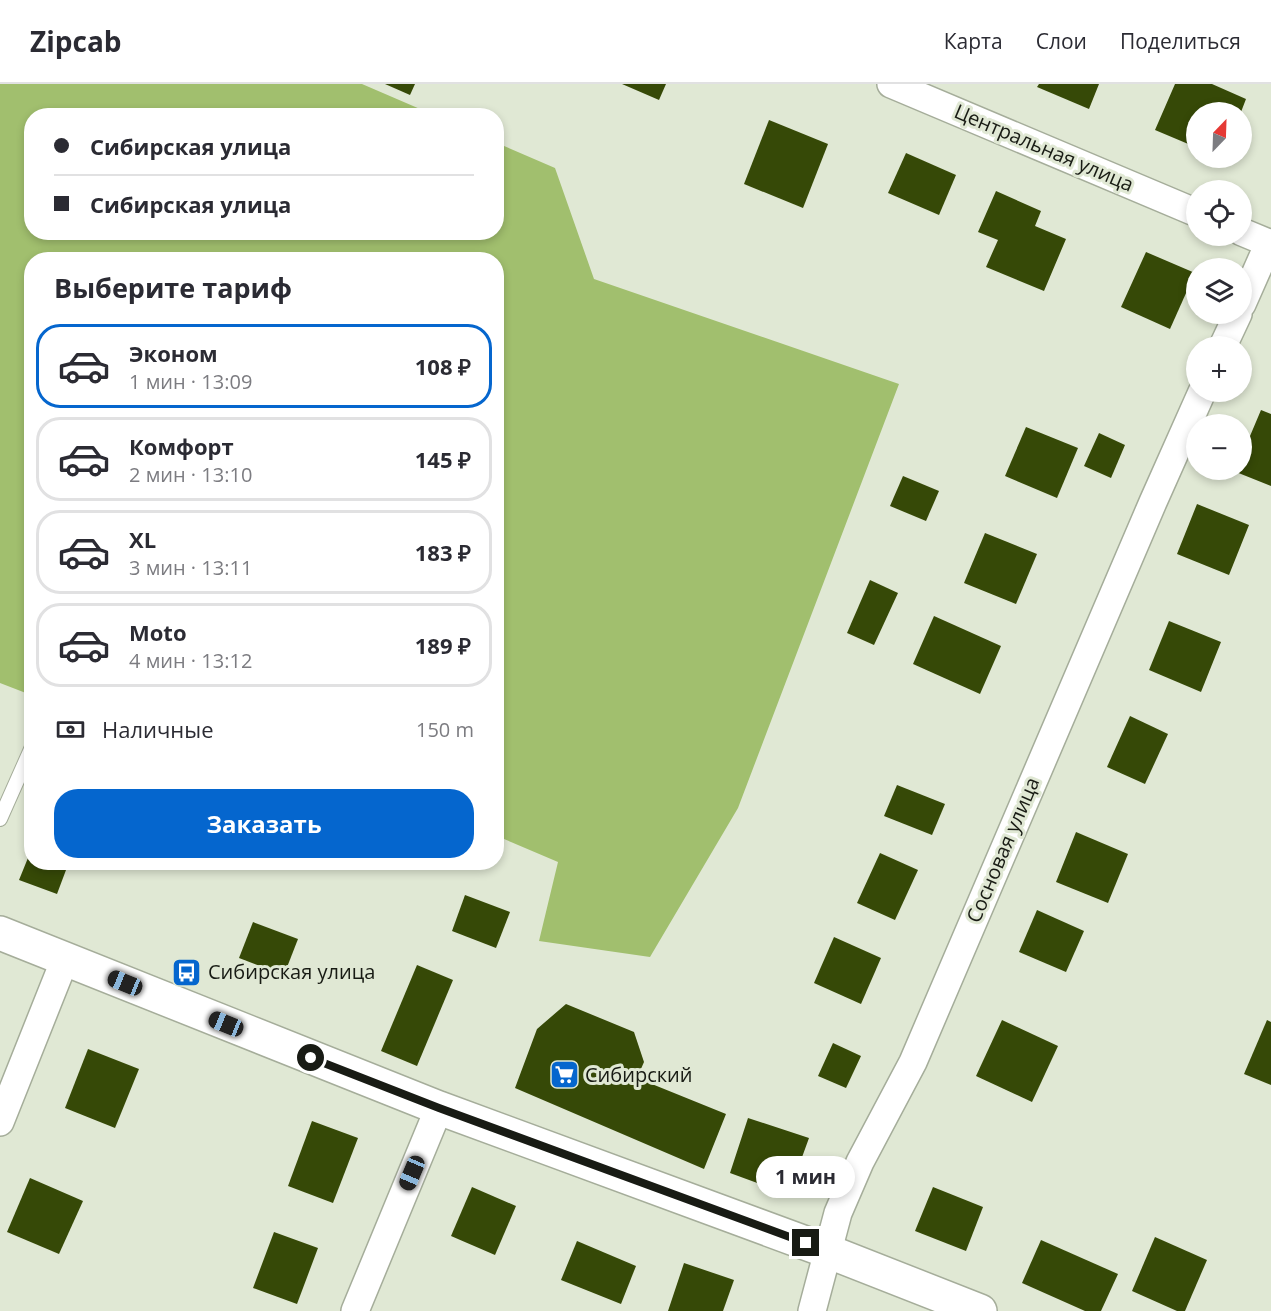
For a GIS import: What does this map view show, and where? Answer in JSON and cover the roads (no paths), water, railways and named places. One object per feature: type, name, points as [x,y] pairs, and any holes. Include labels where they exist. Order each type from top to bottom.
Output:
[{"type":"street","name":"Центральная улица","points":[[891,84],[1186,208]]},
{"type":"street","points":[[1252,236],[1270,243],[1252,282]]},
{"type":"street","name":"Сосновая улица","points":[[812,1311],[838,1214],[860,1162],[913,1062],[1198,402]]},
{"type":"street","points":[[0,933],[439,1108],[827,1251],[980,1311]]},
{"type":"street","points":[[0,1122],[65,959]]},
{"type":"street","points":[[355,1311],[439,1108]]},
{"type":"lane","points":[[0,819],[24,765]]},
{"type":"place","name":"Сибирская улица","points":[[187,972]]},
{"type":"place","name":"Сибирский","points":[[564,1075]]}]
